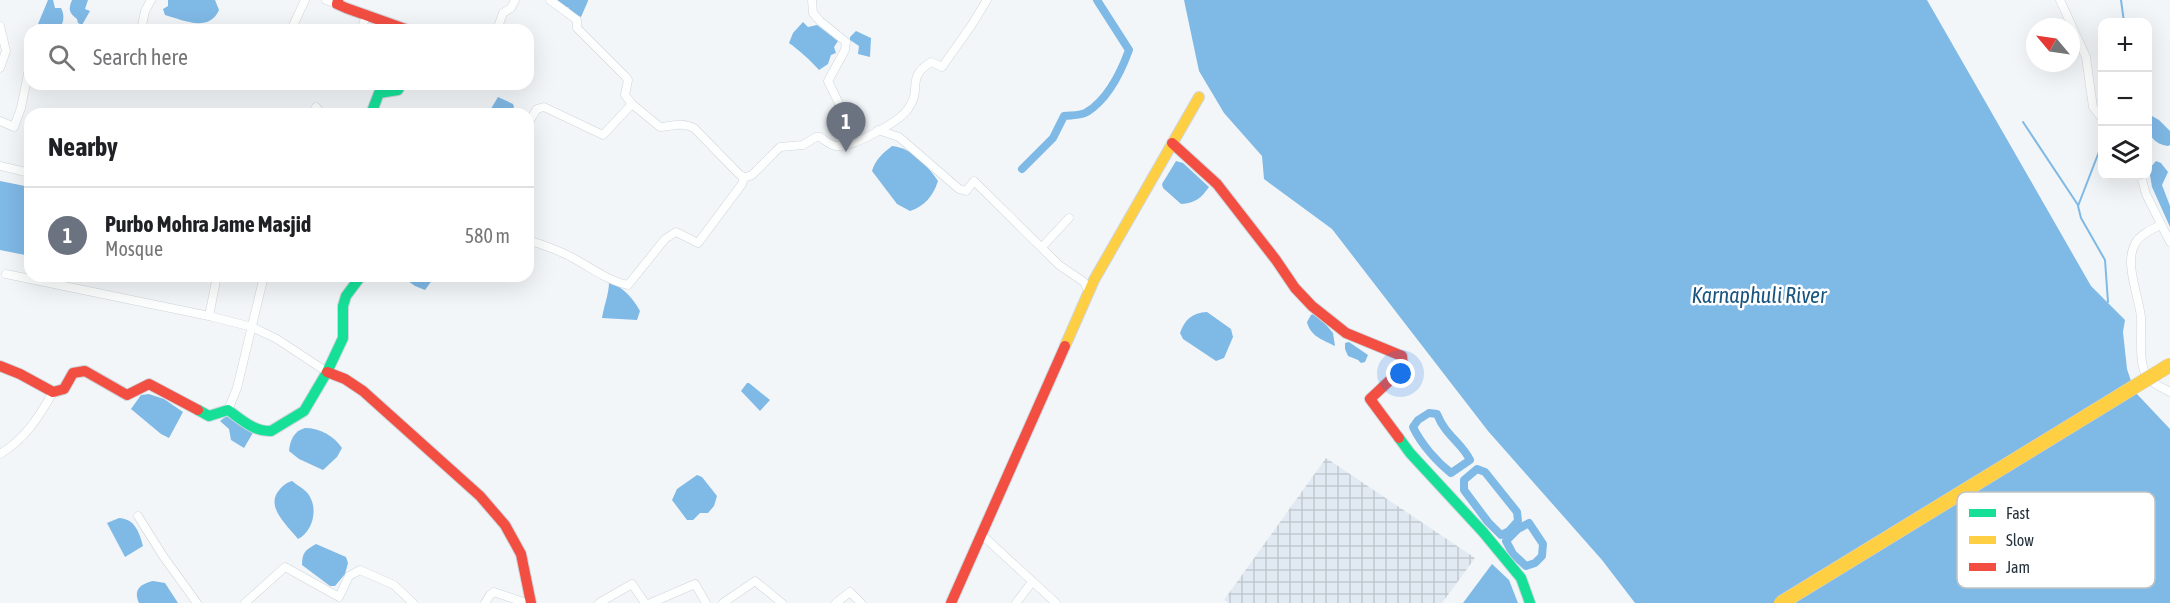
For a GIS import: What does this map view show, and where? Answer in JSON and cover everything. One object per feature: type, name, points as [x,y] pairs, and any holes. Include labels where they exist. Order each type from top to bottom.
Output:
[{"type":"main road","points":[[334,1],[390,24]]},
{"type":"main road","points":[[373,108],[379,93],[398,90]]},
{"type":"main road","points":[[951,603],[1094,280],[1199,97]]},
{"type":"main road","points":[[1172,143],[1217,184],[1295,288],[1312,306],[1346,333],[1402,356],[1403,368],[1371,399],[1410,453],[1483,532],[1521,578],[1530,603]]},
{"type":"main road","points":[[0,366],[53,392],[64,389],[73,373],[84,371],[127,395],[149,384],[209,416],[228,410],[256,430],[271,431],[304,411],[327,372],[343,338],[343,306],[346,296],[356,282]]},
{"type":"main road","points":[[1962,492],[2170,365]]},
{"type":"main road","points":[[327,372],[345,379],[363,391],[480,496],[506,525],[521,554],[531,603]]},
{"type":"main road","points":[[1781,603],[1957,495]]},
{"type":"street","points":[[142,24],[150,0]]},
{"type":"street","points":[[294,24],[304,0]]},
{"type":"street","points":[[499,24],[503,13],[511,8],[515,0]]},
{"type":"street","points":[[550,0],[577,20],[577,28],[625,76],[628,80],[625,95],[632,104],[660,127],[676,124],[694,128],[744,177]]},
{"type":"street","points":[[812,0],[813,12],[820,21],[846,42],[846,48],[828,81],[857,140]]},
{"type":"street","points":[[744,177],[752,175],[784,146],[803,145],[816,137],[838,146],[894,123],[908,109],[914,98],[915,80],[920,69],[931,62],[942,67],[987,0]]},
{"type":"street","points":[[2060,0],[2086,57],[2090,98],[2098,114]]},
{"type":"street","points":[[363,24],[366,16]]},
{"type":"street","points":[[0,26],[6,51],[0,68]]},
{"type":"street","points":[[0,121],[14,127],[25,90]]},
{"type":"street","points":[[534,114],[537,109],[544,107],[603,135],[632,104]]},
{"type":"street","points":[[878,130],[899,137],[959,189],[966,191],[974,181],[1068,272],[1084,282],[1089,292]]},
{"type":"street","points":[[0,166],[24,171]]},
{"type":"street","points":[[534,242],[571,256],[602,274],[628,285],[665,239],[676,232],[698,243],[742,184],[744,177]]},
{"type":"street","points":[[2142,180],[2146,194],[2170,243]]},
{"type":"street","points":[[1042,248],[1069,218]]},
{"type":"street","points":[[2161,225],[2134,244],[2132,270],[2140,310],[2140,344],[2145,375],[2149,380],[2170,392]]},
{"type":"street","points":[[6,274],[24,278]]},
{"type":"street","points":[[45,282],[252,327],[277,339],[327,372]]},
{"type":"street","points":[[209,316],[216,282]]},
{"type":"street","points":[[228,410],[237,388],[263,282]]},
{"type":"street","points":[[0,454],[25,436],[53,392]]},
{"type":"street","points":[[138,516],[197,603]]},
{"type":"street","points":[[982,535],[1056,603]]},
{"type":"street","points":[[245,603],[285,567],[339,597],[349,576],[360,570],[394,585],[413,603]]},
{"type":"street","points":[[723,603],[755,581],[782,603]]},
{"type":"street","points":[[1016,603],[1032,582]]},
{"type":"street","points":[[598,603],[632,584],[645,603]]},
{"type":"street","points":[[651,603],[695,584],[706,603]]},
{"type":"street","points":[[485,603],[489,594],[494,592],[526,603]]},
{"type":"street","points":[[836,603],[850,592],[861,603]]},
{"type":"shaded area","points":[[1326,458],[1475,558],[1442,603],[1229,603],[1224,600]]},
{"type":"water","points":[[48,0],[53,0],[55,8],[61,8],[62,24],[38,24]]},
{"type":"water","points":[[72,0],[88,0],[85,9],[90,11],[83,24],[78,23],[72,15],[70,6]]},
{"type":"water","points":[[168,0],[215,0],[219,10],[209,21],[187,22],[165,15],[163,9],[168,6]]},
{"type":"water","points":[[556,0],[588,1],[581,17],[572,13],[568,7],[562,7]]},
{"type":"water","name":"Karnaphuli River","points":[[1184,0],[1927,0],[2091,286],[2125,320],[2123,332],[2127,369],[2131,381],[2136,393],[2170,429],[2170,603],[1635,603],[1602,560],[1488,431],[1332,229],[1264,179],[1262,156],[1224,113],[1199,71]]},
{"type":"water","points":[[803,22],[808,27],[817,25],[838,41],[834,47],[836,53],[831,55],[828,64],[819,70],[789,43],[793,33]]},
{"type":"water","points":[[856,31],[871,38],[870,57],[858,54],[859,46],[850,40]]},
{"type":"water","points":[[498,97],[513,104],[514,107],[513,108],[491,108]]},
{"type":"water","points":[[2152,116],[2170,131],[2170,145],[2152,138]]},
{"type":"water","points":[[892,146],[906,150],[924,163],[938,181],[928,200],[910,211],[897,204],[872,171],[875,163]]},
{"type":"water","points":[[1176,161],[1183,163],[1209,187],[1201,197],[1194,201],[1181,204],[1163,188],[1162,184]]},
{"type":"water","points":[[2156,161],[2161,163],[2168,172],[2162,185],[2170,206],[2170,227],[2152,187],[2152,166]]},
{"type":"water","points":[[0,181],[24,186],[24,255],[0,250]]},
{"type":"water","points":[[409,282],[431,282],[425,290]]},
{"type":"water","points":[[609,282],[623,290],[634,302],[640,311],[637,320],[602,318]]},
{"type":"water","points":[[1207,312],[1231,329],[1233,337],[1224,358],[1216,361],[1183,339],[1180,333],[1190,318]]},
{"type":"water","points":[[1316,313],[1333,333],[1335,346],[1311,331],[1307,322],[1311,315]]},
{"type":"water","points":[[1349,342],[1368,355],[1365,362],[1361,363],[1348,356],[1345,343]]},
{"type":"water","points":[[747,383],[770,400],[760,411],[741,391]]},
{"type":"water","points":[[149,394],[164,399],[183,412],[169,438],[131,409],[141,395]]},
{"type":"water","points":[[229,414],[254,431],[244,448],[231,440],[229,429],[220,421]]},
{"type":"water","points":[[305,428],[316,429],[326,434],[342,448],[337,457],[323,470],[299,459],[289,451],[293,436]]},
{"type":"water","points":[[697,475],[702,477],[717,496],[714,506],[708,513],[700,513],[693,520],[687,520],[672,500],[677,489]]},
{"type":"water","points":[[292,481],[309,495],[313,508],[310,526],[298,539],[283,522],[275,502],[280,489]]},
{"type":"water","points":[[119,518],[133,524],[143,546],[125,557],[107,523]]},
{"type":"water","points":[[316,544],[346,557],[348,563],[345,574],[335,586],[330,586],[302,565],[305,552]]},
{"type":"water","points":[[1492,564],[1509,580],[1518,603],[1463,603]]},
{"type":"water","points":[[153,581],[165,583],[178,603],[139,603],[137,591],[144,584]]},
{"type":"waterway","points":[[1022,169],[1053,138],[1064,116],[1079,115],[1095,107],[1113,84],[1122,67],[1129,50],[1097,0]]},
{"type":"waterway","points":[[2121,0],[2123,18]]},
{"type":"waterway","points":[[2023,122],[2078,205]]},
{"type":"waterway","points":[[2098,154],[2078,206],[2081,218],[2105,260],[2108,302]]},
{"type":"waterway","points":[[1429,413],[1437,414],[1444,428],[1470,460],[1451,473],[1440,464],[1420,440],[1413,427],[1418,420],[1429,413]]},
{"type":"waterway","points":[[1477,469],[1485,472],[1517,512],[1518,521],[1509,531],[1501,535],[1464,490],[1464,480],[1477,469]]},
{"type":"waterway","points":[[1529,523],[1543,544],[1542,556],[1535,563],[1526,566],[1513,554],[1506,541],[1518,529],[1529,523]]},
{"type":"railway","points":[[1776,603],[2170,361]]},
{"type":"traffic: fast","points":[[373,108],[379,93],[398,90]]},
{"type":"traffic: fast","points":[[198,410],[209,416],[228,410],[253,427],[265,431],[271,431],[304,411],[327,372],[343,338],[343,306],[346,296],[356,282]]},
{"type":"traffic: fast","points":[[1399,438],[1521,578],[1530,603]]},
{"type":"traffic: slow","points":[[1065,346],[1094,280],[1199,97]]},
{"type":"traffic: slow","points":[[1962,492],[2170,365]]},
{"type":"traffic: slow","points":[[1781,603],[1957,495]]},
{"type":"traffic: jam","points":[[338,0],[337,4],[391,24]]},
{"type":"traffic: jam","points":[[1172,143],[1217,184],[1295,288],[1312,306],[1346,333],[1402,356],[1403,368],[1370,399],[1399,438]]},
{"type":"traffic: jam","points":[[951,603],[1065,346]]},
{"type":"traffic: jam","points":[[0,366],[53,392],[64,389],[73,373],[85,371],[127,395],[149,384],[198,410]]},
{"type":"traffic: jam","points":[[327,372],[345,379],[363,391],[480,496],[505,525],[521,554],[531,603]]},
{"type":"place","name":"Purbo Mohra Jame Masjid","points":[[846,152]]}]
